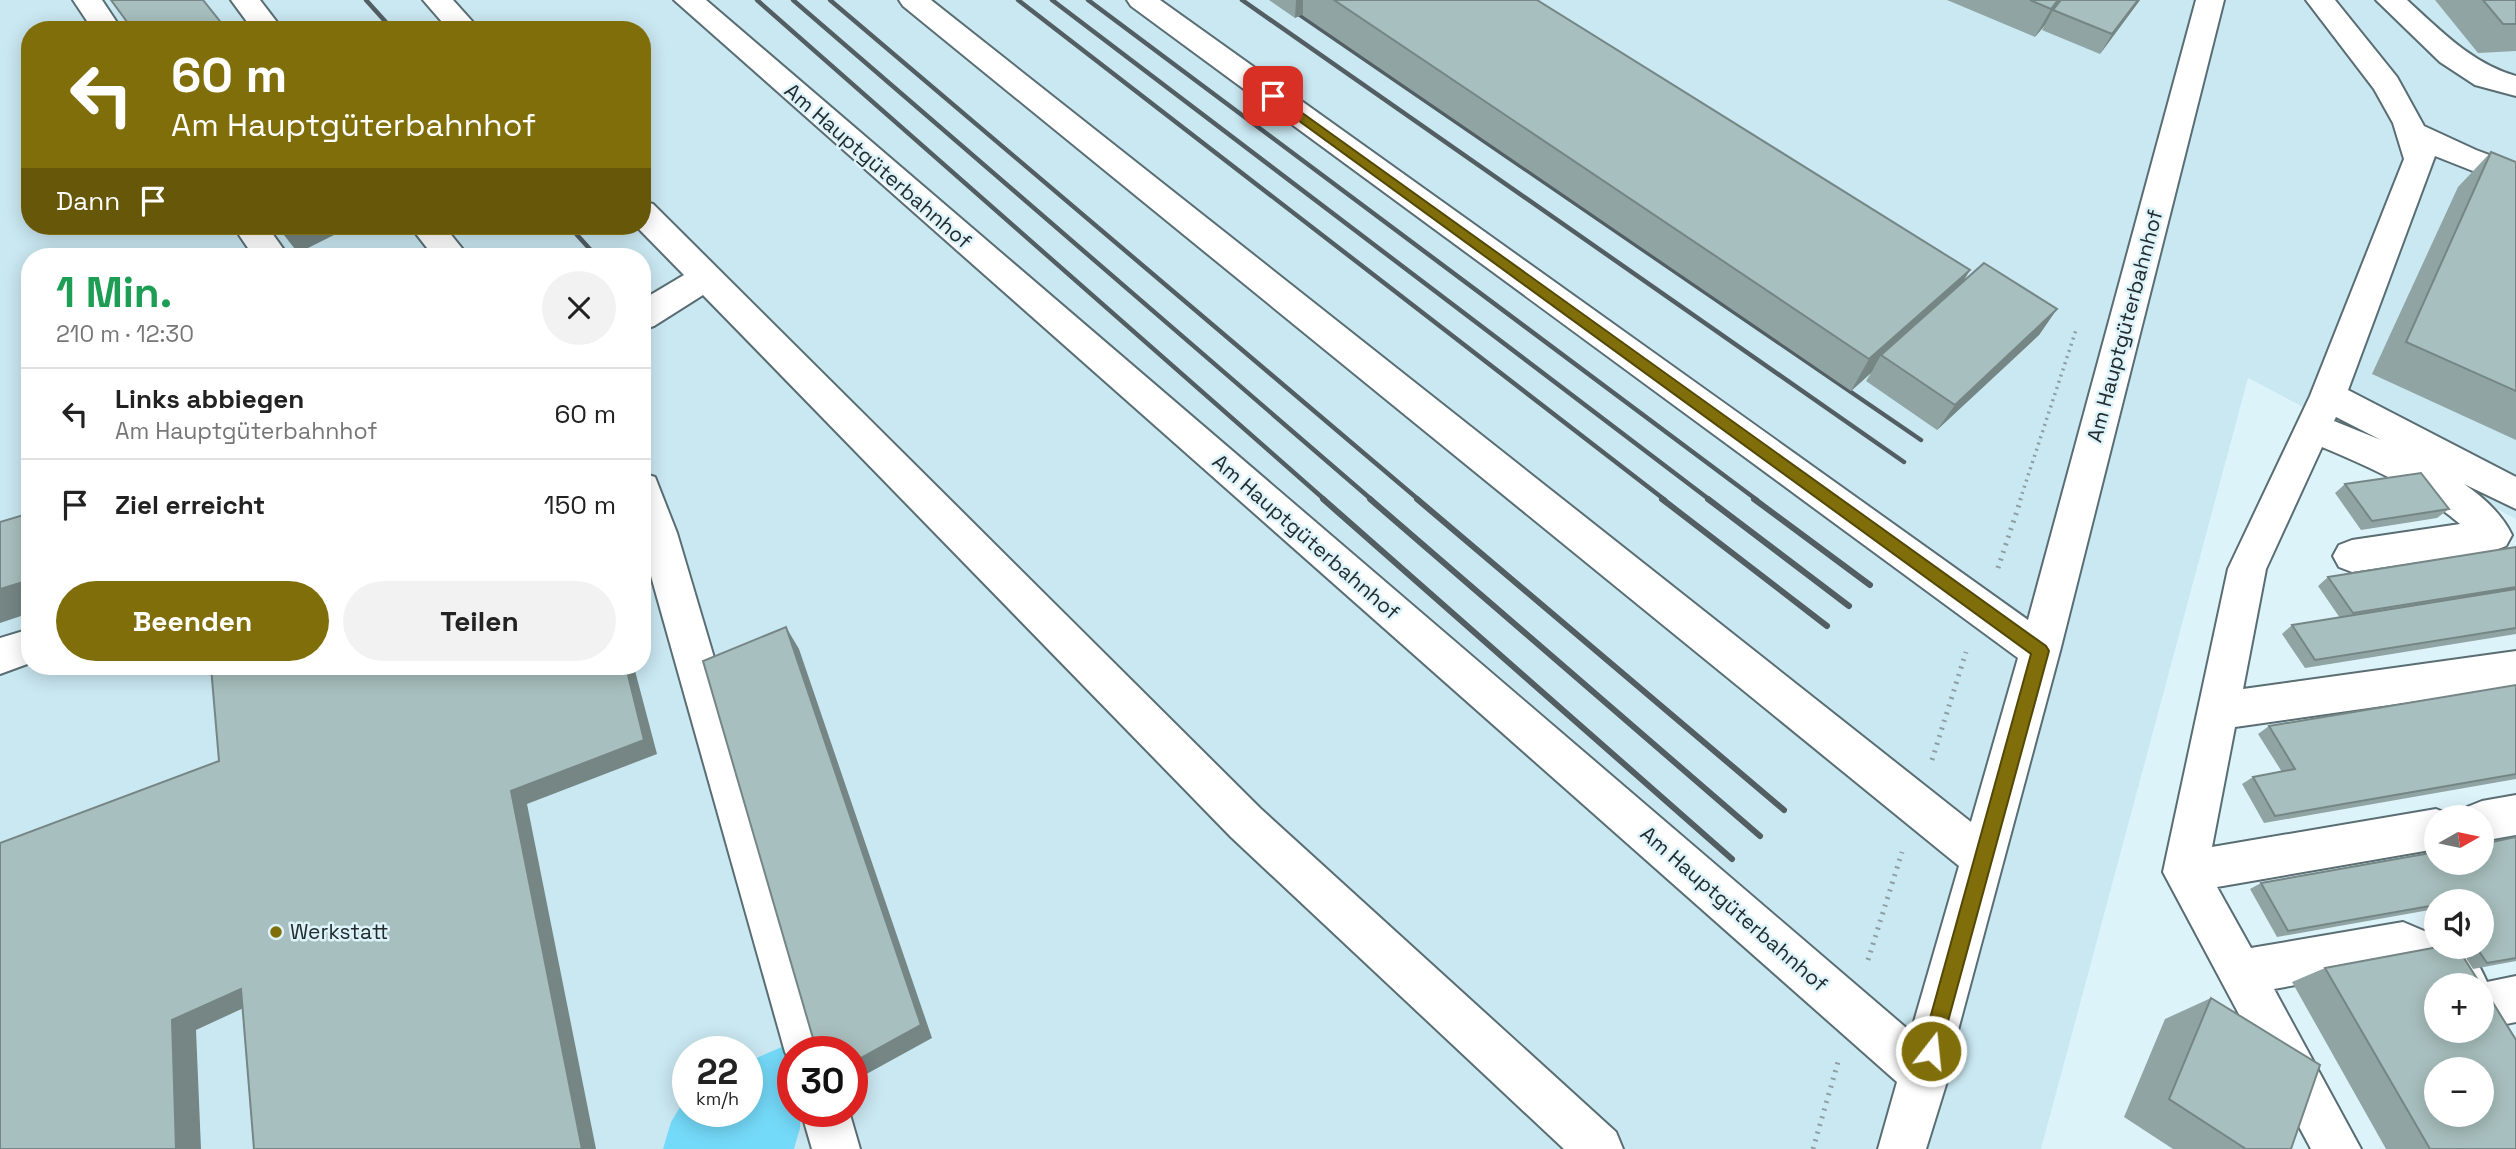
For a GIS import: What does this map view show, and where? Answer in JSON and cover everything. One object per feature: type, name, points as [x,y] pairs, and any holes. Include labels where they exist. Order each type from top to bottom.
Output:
[{"type":"street","points":[[87,0],[102,21]]},
{"type":"street","points":[[245,0],[262,21]]},
{"type":"street","points":[[437,0],[457,21]]},
{"type":"street","name":"Am Hauptgüterbahnhof","points":[[688,0],[1924,1075]]},
{"type":"street","points":[[913,0],[1984,859]]},
{"type":"street","points":[[1141,0],[2040,651]]},
{"type":"street","name":"Am Hauptgüterbahnhof","points":[[1902,1149],[2040,651],[2210,0]]},
{"type":"street","points":[[2320,0],[2386,84],[2411,132],[2420,159],[2320,411],[2247,569],[2185,872],[2337,1149]]},
{"type":"street","points":[[2390,0],[2450,55],[2486,78],[2516,86]]},
{"type":"street","points":[[2411,132],[2465,158],[2516,177]]},
{"type":"street","points":[[651,221],[1246,822],[1599,1149]]},
{"type":"street","points":[[651,311],[705,278]]},
{"type":"street","points":[[2320,411],[2516,494]]},
{"type":"street","points":[[2320,411],[2432,481],[2482,520],[2493,535],[2353,556]]},
{"type":"street","points":[[651,513],[803,1036]]},
{"type":"street","points":[[0,656],[21,649]]},
{"type":"street","points":[[2218,711],[2516,668]]},
{"type":"street","points":[[2494,819],[2516,815]]},
{"type":"street","points":[[2185,872],[2424,831]]},
{"type":"street","points":[[2240,972],[2403,944],[2455,969],[2458,973]]},
{"type":"street","points":[[2494,1016],[2516,999]]},
{"type":"street","points":[[830,1127],[836,1149]]},
{"type":"shaded area","points":[[0,0],[2516,0],[2516,519],[2248,378],[2041,1149],[0,1149]]},
{"type":"shaded area","points":[[777,1049],[777,1127],[800,1127],[794,1149],[663,1149],[672,1120],[672,1127],[763,1127],[763,1055]]},
{"type":"building","points":[[111,0],[203,0],[220,21],[126,21]]},
{"type":"building","points":[[1334,0],[1537,0],[1970,270],[1869,359]]},
{"type":"building","points":[[2030,0],[2058,0],[2051,9]]},
{"type":"building","points":[[2061,0],[2138,0],[2112,34],[2053,10]]},
{"type":"building","points":[[2483,0],[2516,0],[2516,24],[2503,24]]},
{"type":"building","points":[[2491,152],[2516,162],[2516,391],[2406,342]]},
{"type":"building","points":[[1984,263],[2057,309],[1955,405],[1881,355]]},
{"type":"building","points":[[2421,473],[2449,509],[2372,521],[2345,484]]},
{"type":"building","points":[[21,516],[21,583],[0,589],[0,522]]},
{"type":"building","points":[[2516,547],[2516,587],[2353,613],[2328,577]]},
{"type":"building","points":[[2516,589],[2516,628],[2315,660],[2292,625]]},
{"type":"building","points":[[786,627],[921,1025],[868,1054],[868,1036],[812,1036],[703,661]]},
{"type":"building","name":"Werkstatt","points":[[212,675],[628,675],[644,740],[511,791],[582,1149],[254,1149],[241,989],[172,1020],[176,1149],[0,1149],[0,843],[219,761]]},
{"type":"building","points":[[2516,685],[2516,774],[2275,816],[2253,777],[2295,769],[2269,726]]},
{"type":"building","points":[[2516,837],[2516,958],[2487,963],[2484,959],[2494,959],[2494,889],[2424,889],[2424,907],[2288,931],[2261,883],[2424,854],[2424,875],[2494,875],[2494,842]]},
{"type":"building","points":[[2424,950],[2424,959],[2465,959],[2473,973],[2424,973],[2424,1043],[2494,1043],[2494,1004],[2516,1040],[2516,1149],[2430,1149],[2325,968]]},
{"type":"building","points":[[2211,998],[2320,1065],[2291,1149],[2246,1149],[2169,1099]]},
{"type":"railway","points":[[366,0],[385,21]]},
{"type":"railway","points":[[757,0],[1325,500]]},
{"type":"railway","points":[[793,0],[1372,500]]},
{"type":"railway","points":[[830,0],[1419,500]]},
{"type":"railway","points":[[1018,0],[1665,500]]},
{"type":"railway","points":[[1052,0],[1710,500]]},
{"type":"railway","points":[[1088,0],[1757,500]]},
{"type":"railway","points":[[1242,0],[1904,462]]},
{"type":"railway","points":[[1278,0],[1921,440]]},
{"type":"railway","points":[[577,235],[589,248]]},
{"type":"railway","points":[[1323,499],[1732,859]]},
{"type":"railway","points":[[1370,499],[1760,836]]},
{"type":"railway","points":[[1417,499],[1784,810]]},
{"type":"railway","points":[[1662,499],[1827,626]]},
{"type":"railway","points":[[1708,499],[1849,606]]},
{"type":"railway","points":[[1754,499],[1870,585]]},
{"type":"place","name":"Werkstatt","points":[[276,932]]},
{"type":"route","points":[[1273,96],[2040,651],[1931,1051]]}]
